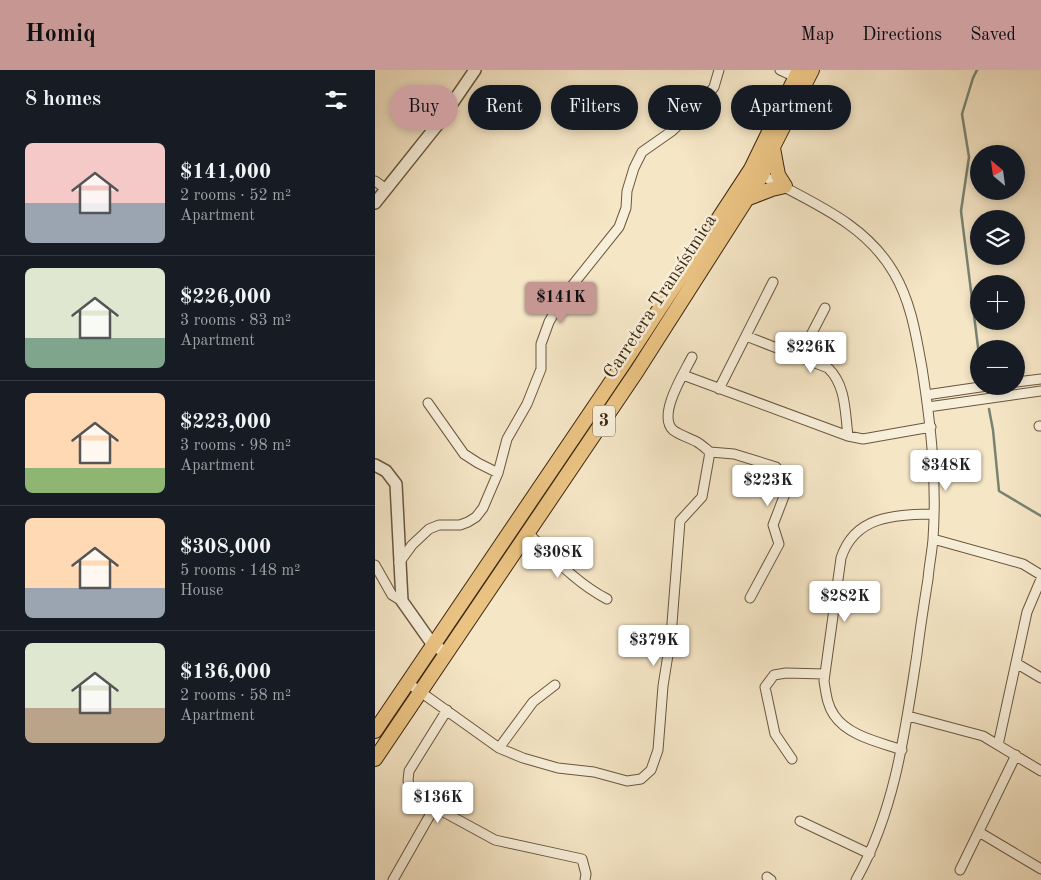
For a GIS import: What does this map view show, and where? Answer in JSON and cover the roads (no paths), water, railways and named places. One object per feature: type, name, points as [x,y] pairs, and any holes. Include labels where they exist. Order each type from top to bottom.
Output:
[{"type":"main road","name":"Carretera Transístmica","points":[[375,731],[773,147],[812,70]]},
{"type":"main road","name":"Carretera Transístmica","points":[[375,759],[637,371],[747,199],[756,172],[797,74]]},
{"type":"main road","points":[[747,199],[772,188],[785,186],[778,175],[773,147]]},
{"type":"street","points":[[375,203],[438,124],[475,70]]},
{"type":"street","points":[[399,564],[412,545],[429,529],[439,526],[460,525],[468,522],[483,508],[498,473],[507,439],[527,404],[541,369],[541,344],[549,322],[563,297],[619,227],[627,208],[627,191],[634,168],[642,152],[672,131],[699,106],[713,87],[719,70]]},
{"type":"street","points":[[780,70],[797,74]]},
{"type":"street","points":[[756,172],[821,206],[856,230],[877,248],[894,272],[907,300],[912,318],[931,427],[934,466],[933,539],[908,716],[890,801],[870,854],[856,880]]},
{"type":"street","points":[[375,180],[386,189]]},
{"type":"street","points":[[719,389],[773,282]]},
{"type":"street","points":[[800,356],[825,308]]},
{"type":"street","points":[[746,336],[828,368],[836,375],[841,388],[848,436]]},
{"type":"street","points":[[692,357],[669,404],[667,422],[673,430],[698,443],[710,452],[734,454],[776,467],[789,486],[773,525],[779,544],[750,598]]},
{"type":"street","points":[[683,375],[848,436],[863,439],[931,427]]},
{"type":"street","points":[[1025,381],[1041,379]]},
{"type":"street","points":[[926,395],[970,389]]},
{"type":"street","points":[[928,407],[1041,391]]},
{"type":"street","points":[[428,403],[464,454],[498,473]]},
{"type":"street","points":[[407,683],[499,748],[523,758],[558,768],[595,772],[627,781],[641,779],[651,770],[658,750],[663,686],[671,636],[680,521],[701,497],[710,452]]},
{"type":"street","points":[[375,465],[386,471],[396,484],[402,601]]},
{"type":"street","points":[[901,750],[867,738],[847,728],[834,715],[827,699],[824,681],[841,558],[844,549],[850,540],[867,526],[884,517],[933,514]]},
{"type":"street","points":[[528,533],[590,590],[607,599]]},
{"type":"street","points":[[933,539],[1023,564],[1041,575]]},
{"type":"street","points":[[375,565],[393,595],[402,601],[433,645],[447,653]]},
{"type":"street","points":[[998,745],[1027,612],[1041,580]]},
{"type":"street","points":[[1016,663],[1041,678]]},
{"type":"street","points":[[792,759],[775,734],[765,687],[775,674],[825,674]]},
{"type":"street","points":[[499,748],[533,702],[555,685]]},
{"type":"street","points":[[447,710],[409,771],[408,780],[411,790],[418,798],[433,808],[495,840],[582,859],[586,874],[585,880]]},
{"type":"street","points":[[908,716],[983,736],[1041,770]]},
{"type":"street","points":[[960,870],[1016,755]]},
{"type":"street","points":[[397,879],[433,808]]},
{"type":"street","points":[[800,821],[870,854]]},
{"type":"street","points":[[979,832],[1041,869]]},
{"type":"waterway","points":[[977,70],[962,114],[969,157],[961,211],[977,340]]},
{"type":"waterway","points":[[989,409],[999,491],[1041,516]]}]
